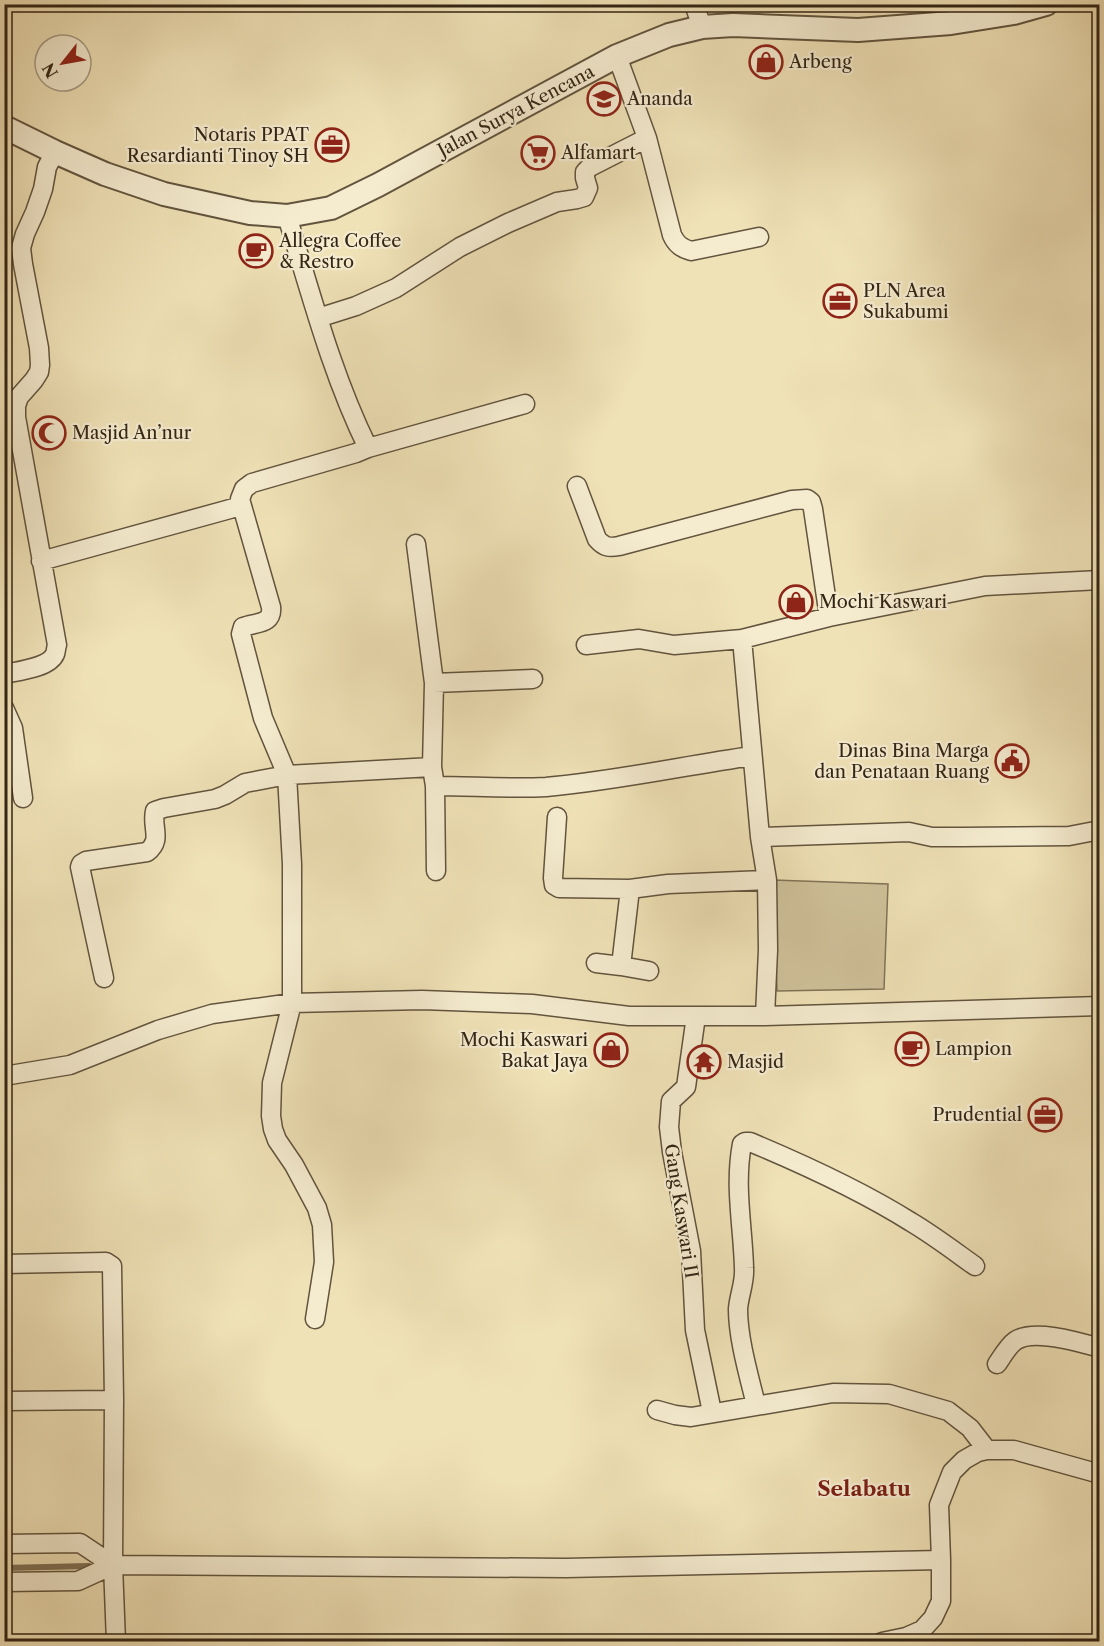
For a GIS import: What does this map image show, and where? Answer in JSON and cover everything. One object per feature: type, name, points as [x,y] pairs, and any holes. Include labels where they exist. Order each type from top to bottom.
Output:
[{"type":"street","points":[[694,4],[702,27]]},
{"type":"street","name":"Jalan Surya Kencana","points":[[4,127],[105,174],[164,194],[250,213],[287,216],[331,208],[617,56],[669,35],[702,27],[733,25],[858,30],[951,23],[1014,13],[1046,4]]},
{"type":"street","points":[[617,56],[647,138],[676,243],[691,251],[759,237]]},
{"type":"street","points":[[318,318],[356,306],[396,288],[460,247],[508,224],[557,202],[584,196],[588,188],[585,172],[590,167],[647,138]]},
{"type":"street","points":[[4,674],[41,666],[51,661],[56,653],[57,645],[16,417],[19,397],[39,372],[40,365],[21,248],[43,189],[46,167],[55,152]]},
{"type":"street","points":[[287,216],[318,318],[368,448]]},
{"type":"street","points":[[315,1319],[324,1262],[322,1225],[317,1208],[294,1165],[277,1140],[271,1116],[272,1083],[292,1003],[292,864],[286,775],[263,718],[241,634],[243,627],[265,621],[272,615],[240,499],[244,489],[252,483],[525,404]]},
{"type":"street","points":[[577,486],[597,539],[602,545],[610,548],[800,498],[807,499],[811,502],[813,509],[829,617]]},
{"type":"street","points":[[41,561],[242,506]]},
{"type":"street","points":[[416,544],[434,683],[432,767],[435,786],[436,871]]},
{"type":"street","points":[[585,645],[639,639],[674,645],[742,639],[829,617],[985,586],[1100,580]]},
{"type":"street","points":[[742,639],[760,837],[767,880],[768,950],[765,1016]]},
{"type":"street","points":[[434,683],[533,679]]},
{"type":"street","points":[[4,708],[14,728],[23,798]]},
{"type":"street","points":[[435,786],[543,787],[596,782],[675,767],[752,756]]},
{"type":"street","points":[[104,978],[81,864],[90,860],[147,852],[156,839],[154,814],[158,810],[215,799],[245,783],[286,775],[432,767]]},
{"type":"street","points":[[557,817],[553,864],[554,885],[559,888],[630,889],[668,884],[767,880]]},
{"type":"street","points":[[760,837],[909,832],[932,837],[1069,836],[1100,830]]},
{"type":"street","points":[[621,966],[630,889]]},
{"type":"street","points":[[596,963],[649,971]]},
{"type":"street","points":[[4,1076],[70,1065],[158,1030],[212,1014],[292,1003],[422,1000],[532,1004],[629,1016],[765,1016],[1100,1006]]},
{"type":"street","name":"Gang Kaswari II","points":[[696,1016],[686,1087],[671,1101],[669,1127],[691,1251],[695,1330],[712,1412]]},
{"type":"street","points":[[756,1405],[739,1328],[738,1311],[745,1271],[738,1164],[742,1144],[745,1142],[789,1158],[841,1182],[911,1221],[975,1266]]},
{"type":"street","points":[[4,1264],[106,1262],[112,1266],[113,1565],[116,1641]]},
{"type":"street","points":[[997,1364],[1014,1342],[1027,1335],[1075,1341],[1100,1348]]},
{"type":"street","points":[[657,1410],[691,1417],[833,1393],[889,1394],[948,1411],[970,1428],[987,1450]]},
{"type":"street","points":[[4,1401],[114,1400]]},
{"type":"street","points":[[882,1641],[906,1637],[922,1630],[933,1618],[941,1601],[939,1505],[952,1472],[964,1461],[978,1452],[987,1450],[1014,1450],[1100,1474]]},
{"type":"street","points":[[4,1544],[80,1543],[113,1565]]},
{"type":"street","points":[[4,1582],[78,1581],[113,1565],[566,1568],[941,1560]]},
{"type":"shaded area","points":[[773,880],[888,884],[884,989],[777,991]]},
{"type":"waterway","points":[[4,1568],[89,1566]]},
{"type":"place","name":"Arbeng","points":[[766,62]]},
{"type":"place","name":"Ananda","points":[[604,99]]},
{"type":"place","name":"Notaris PPAT Resardianti Tinoy SH","points":[[332,145]]},
{"type":"place","name":"Alfamart","points":[[538,153]]},
{"type":"place","name":"Allegra Coffee & Restro","points":[[256,251]]},
{"type":"place","name":"PLN Area Sukabumi","points":[[840,301]]},
{"type":"place","name":"Masjid An’nur","points":[[49,433]]},
{"type":"place","name":"Mochi Kaswari","points":[[796,602]]},
{"type":"place","name":"Dinas Bina Marga dan Penataan Ruang","points":[[1012,761]]},
{"type":"place","name":"Lampion","points":[[912,1049]]},
{"type":"place","name":"Mochi Kaswari Bakat Jaya","points":[[611,1050]]},
{"type":"place","name":"Masjid","points":[[704,1062]]},
{"type":"place","name":"Prudential","points":[[1045,1115]]},
{"type":"district","name":"Selabatu","points":[[864,1489]]}]
